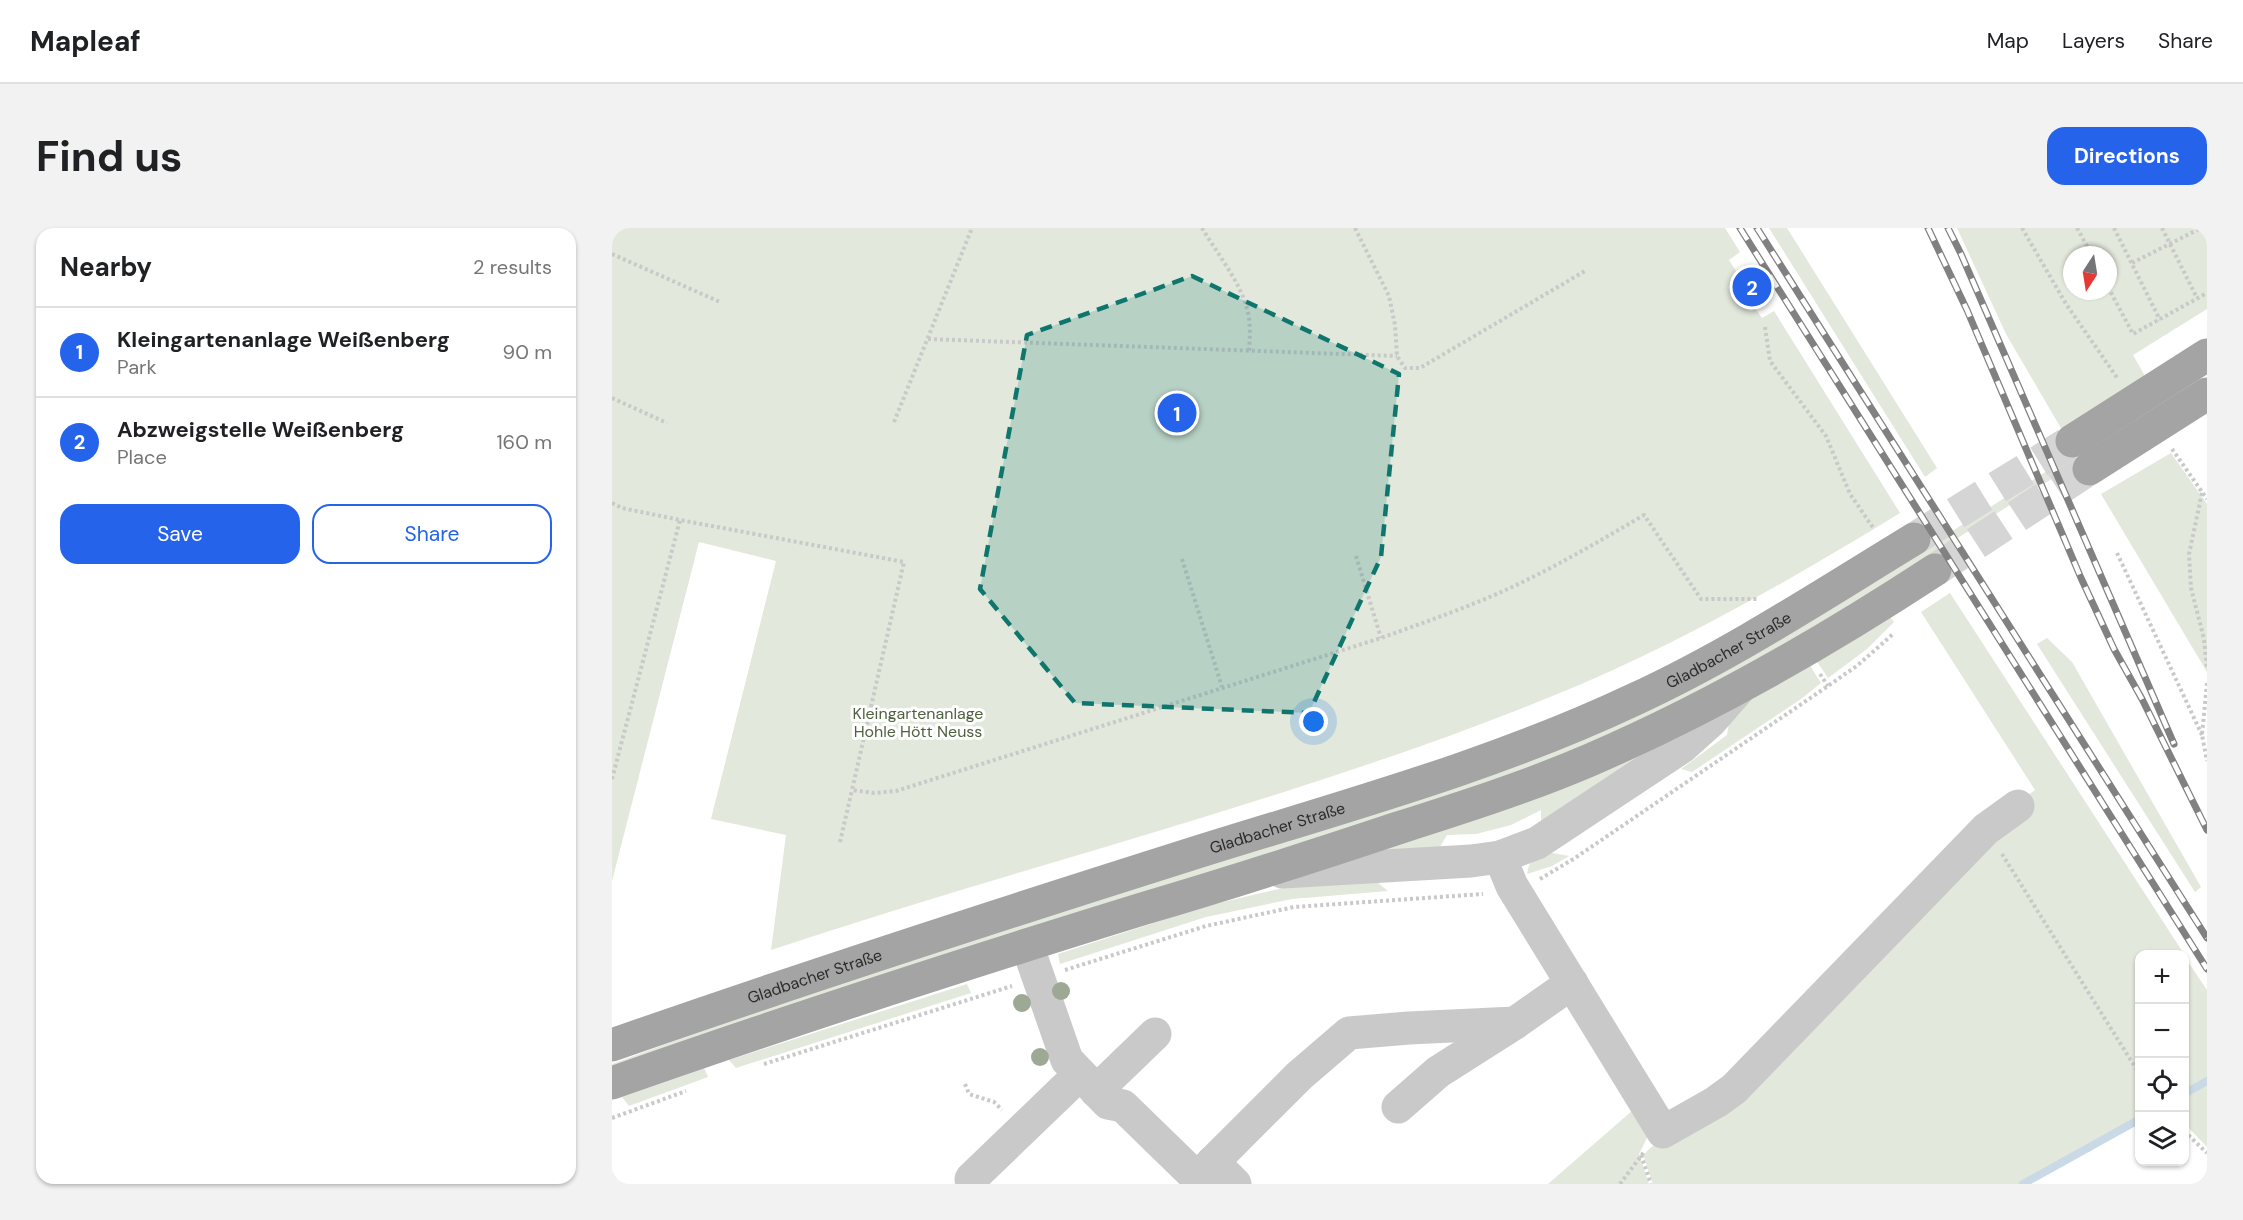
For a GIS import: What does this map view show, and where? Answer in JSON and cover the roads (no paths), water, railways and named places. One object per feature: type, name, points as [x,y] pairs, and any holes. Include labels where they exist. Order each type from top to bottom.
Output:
[{"type":"main road","points":[[2090,469],[2207,355]]},
{"type":"main road","points":[[2072,441],[2144,414],[2207,394]]},
{"type":"main road","name":"Gladbacher Straße","points":[[612,1045],[814,974],[1484,761],[1570,728],[1634,700],[1703,665],[1770,627],[1914,538]]},
{"type":"main road","points":[[612,1083],[729,1042],[1027,945],[1260,874],[1502,794],[1588,761],[1738,690],[1935,570]]},
{"type":"street","points":[[1506,872],[1537,843],[1683,747],[1711,722],[1738,690]]},
{"type":"street","points":[[1260,874],[1471,861],[1506,872],[1663,1132],[1734,1089],[1986,829],[2018,806]]},
{"type":"street","points":[[1027,945],[1067,1060],[1108,1103],[1124,1106],[1211,1177],[1299,1076],[1349,1033],[1515,1023]]},
{"type":"street","points":[[1398,1107],[1438,1072],[1572,983]]},
{"type":"street","points":[[971,1179],[1021,1130],[1155,1034]]},
{"type":"waterway","points":[[2189,1091],[2207,1081]]},
{"type":"waterway","points":[[2023,1184],[2135,1122]]},
{"type":"tunnel","points":[[1914,539],[2072,441]]},
{"type":"tunnel","points":[[1935,570],[2089,469]]},
{"type":"railway","points":[[1740,228],[2207,969]]},
{"type":"railway","points":[[1757,228],[2207,938]]},
{"type":"railway","points":[[1928,228],[1967,310],[2081,578],[2114,649],[2142,699],[2207,830]]},
{"type":"railway","points":[[1948,228],[2174,744]]},
{"type":"place","name":"Abzweigstelle Weißenberg","points":[[1752,287]]},
{"type":"place","name":"Kleingartenanlage Weißenberg","points":[[1177,413]]},
{"type":"park label","name":"Kleingartenanlage Hohle Hött Neuss","points":[[918,722]]}]
